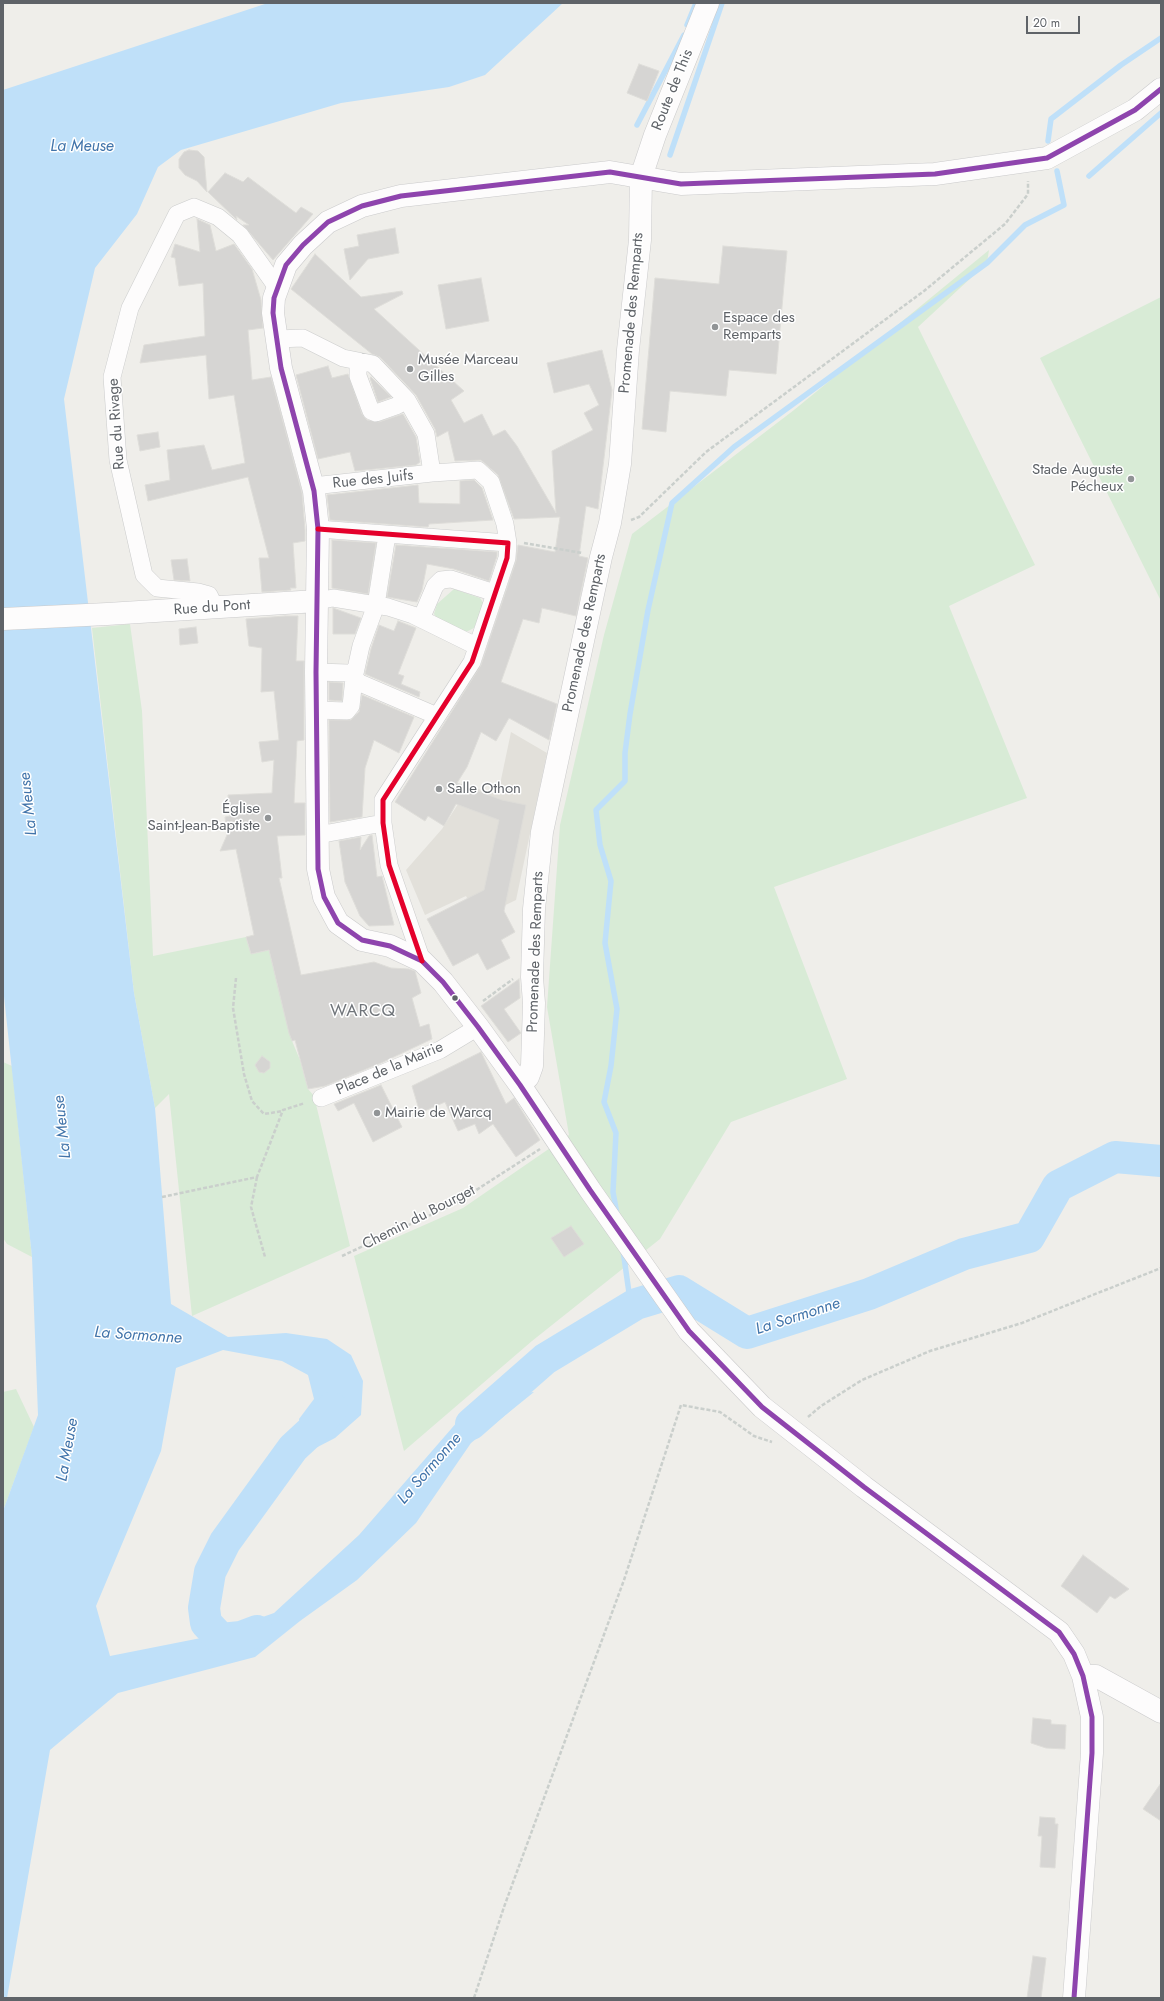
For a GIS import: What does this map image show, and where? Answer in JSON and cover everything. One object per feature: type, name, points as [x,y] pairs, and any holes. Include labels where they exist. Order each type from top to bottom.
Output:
[{"type":"main road","name":"Route de This","points":[[641,177],[655,135],[708,3]]},
{"type":"main road","points":[[1074,1998],[1092,1753],[1092,1717],[1083,1676],[1074,1654],[1059,1632],[864,1487],[762,1407],[689,1331],[590,1190],[520,1085],[473,1019],[443,982],[422,961],[390,946],[362,940],[338,923],[324,897],[318,869],[316,672],[318,529],[313,486],[284,378],[273,313],[276,286],[286,265],[303,245],[328,222],[362,206],[401,196],[610,172],[681,184],[935,174],[1046,158],[1135,110],[1161,89]]},
{"type":"main road","name":"Promenade des Remparts","points":[[520,1085],[528,1077],[532,1066],[534,909],[542,832],[601,557],[609,529],[620,464],[628,350],[640,240],[641,177]]},
{"type":"main road","name":"Rue du Pont","points":[[3,619],[317,601]]},
{"type":"main road","points":[[1083,1676],[1096,1676],[1161,1712]]},
{"type":"street","name":"Rue du Rivage","points":[[215,608],[209,595],[198,592],[157,588],[144,575],[118,460],[112,377],[130,308],[177,214],[194,207],[218,217],[240,235],[276,286]]},
{"type":"street","points":[[277,339],[303,338],[343,358],[373,364],[388,378],[407,400],[426,434],[432,473]]},
{"type":"street","points":[[358,361],[358,376],[371,411],[376,413],[396,406],[407,400]]},
{"type":"street","name":"Rue des Juifs","points":[[313,486],[432,473],[478,470],[491,482],[505,524],[508,548]]},
{"type":"street","points":[[318,529],[508,548],[472,662],[383,800],[383,823],[390,865],[422,961]]},
{"type":"street","points":[[316,710],[347,711],[351,706],[354,678],[361,646],[376,605],[387,535]]},
{"type":"street","points":[[421,619],[435,586],[441,580],[451,579],[495,593]]},
{"type":"street","points":[[317,601],[333,598],[388,607],[421,619],[476,646]]},
{"type":"street","points":[[316,672],[348,673],[360,683],[435,718]]},
{"type":"street","points":[[318,836],[383,823]]},
{"type":"street","name":"Place de la Mairie","points":[[321,1098],[440,1050],[473,1019]]},
{"type":"path","points":[[609,529],[639,517],[706,452],[924,291],[1006,224],[1028,194],[1029,160]]},
{"type":"path","points":[[508,548],[520,542],[601,557]]},
{"type":"path","points":[[473,1019],[521,974],[532,977]]},
{"type":"path","points":[[236,978],[233,1008],[244,1074],[252,1101],[264,1114],[283,1110],[321,1098]]},
{"type":"path","points":[[265,1257],[251,1207],[257,1177],[283,1110]]},
{"type":"path","name":"Chemin du Bourget","points":[[342,1256],[456,1203],[556,1139]]},
{"type":"path","points":[[162,1197],[257,1177]]},
{"type":"path","points":[[474,1998],[506,1899],[624,1580],[681,1405],[720,1412],[754,1436],[777,1443],[821,1406],[862,1380],[930,1351],[1022,1322],[1161,1268]]},
{"type":"shaded area","points":[[511,732],[547,753],[516,900],[489,913],[475,913],[466,896],[425,915],[406,870],[442,829],[469,787],[498,794]]},
{"type":"green space","points":[[989,250],[987,263],[918,327],[1035,565],[949,606],[1027,798],[774,887],[847,1079],[731,1122],[660,1239],[532,1341],[404,1451],[354,1256],[463,1208],[569,1135],[547,1007],[560,825],[604,635],[632,534],[794,410]]},
{"type":"green space","name":"Stade Auguste Pécheux","points":[[1161,297],[1161,601],[1040,358]]},
{"type":"green space","points":[[454,589],[480,598],[484,604],[474,628],[466,632],[439,621],[434,614],[437,604]]},
{"type":"green space","points":[[130,624],[142,711],[153,956],[246,937],[251,954],[269,950],[292,1041],[300,1060],[308,1089],[314,1096],[350,1246],[192,1316],[169,1094],[155,1108],[134,993],[92,628]]},
{"type":"green space","points":[[3,1062],[12,1066],[32,1257],[7,1244],[3,1238]]},
{"type":"green space","points":[[16,1389],[34,1427],[3,1511],[3,1392]]},
{"type":"water","name":"La Meuse","points":[[268,3],[563,3],[485,75],[449,87],[341,103],[181,150],[158,167],[137,214],[95,268],[64,399],[134,993],[155,1108],[171,1304],[228,1337],[286,1333],[327,1339],[351,1355],[363,1381],[361,1415],[335,1438],[304,1454],[299,1419],[314,1399],[308,1375],[282,1361],[223,1350],[176,1368],[161,1451],[96,1606],[110,1656],[206,1637],[274,1613],[359,1535],[478,1398],[534,1392],[471,1443],[416,1523],[357,1580],[300,1621],[255,1657],[118,1693],[50,1750],[7,1998],[3,1998],[3,1511],[38,1415],[32,1257],[3,987],[3,90]]},
{"type":"building","points":[[639,64],[659,71],[647,101],[627,93]]},
{"type":"building","points":[[189,150],[198,151],[204,157],[207,192],[197,181],[185,175],[179,168],[179,159],[184,152]]},
{"type":"building","points":[[225,173],[243,182],[248,177],[296,213],[301,207],[313,214],[273,260],[243,225],[249,225],[236,216],[237,220],[208,192]]},
{"type":"building","points":[[197,219],[210,225],[216,251],[234,244],[252,269],[261,300],[263,328],[248,330],[252,380],[271,377],[302,493],[305,541],[293,543],[296,588],[290,588],[291,590],[262,592],[259,558],[269,558],[248,477],[148,501],[145,485],[170,480],[167,450],[204,445],[212,470],[245,463],[234,395],[209,399],[206,355],[140,363],[144,345],[205,336],[203,283],[179,286],[175,258],[171,257],[175,244],[200,252]]},
{"type":"building","points":[[395,228],[399,253],[368,259],[350,280],[344,249],[359,246],[357,235]]},
{"type":"building","name":"Espace des Remparts","points":[[723,246],[787,251],[776,374],[729,370],[726,396],[670,391],[666,432],[642,429],[655,278],[719,284]]},
{"type":"building","points":[[315,254],[361,297],[402,291],[403,294],[374,309],[464,391],[451,400],[464,423],[482,414],[493,436],[505,430],[517,446],[556,513],[552,451],[593,430],[584,413],[599,405],[589,384],[554,393],[547,363],[602,350],[612,390],[598,509],[586,506],[579,556],[588,558],[576,616],[542,608],[539,623],[523,619],[501,682],[557,704],[549,740],[509,718],[496,741],[481,732],[467,767],[457,783],[502,800],[526,805],[504,911],[515,932],[501,940],[510,958],[487,970],[478,953],[453,966],[427,919],[484,890],[499,820],[456,804],[444,826],[428,816],[425,821],[395,802],[481,665],[516,561],[518,545],[555,552],[560,517],[514,519],[498,475],[481,460],[455,461],[448,431],[437,437],[435,429],[416,395],[380,357],[372,354],[291,289]]},
{"type":"building","points":[[481,278],[489,321],[446,329],[438,285]]},
{"type":"building","points":[[328,366],[332,378],[348,374],[362,414],[367,420],[379,422],[403,414],[416,437],[420,462],[416,465],[355,471],[350,452],[318,459],[296,375]]},
{"type":"building","points":[[371,377],[391,397],[378,402],[370,378]]},
{"type":"building","points":[[158,432],[160,447],[140,451],[137,435]]},
{"type":"building","points":[[474,480],[482,488],[493,520],[429,524],[428,527],[330,520],[327,495],[418,485],[419,503],[460,504],[460,481]]},
{"type":"building","points":[[332,540],[376,543],[368,594],[332,588]]},
{"type":"building","points":[[396,545],[497,552],[497,556],[489,581],[454,569],[427,564],[422,590],[417,602],[387,597]]},
{"type":"building","points":[[187,559],[190,581],[174,580],[171,560]]},
{"type":"building","points":[[333,608],[361,618],[355,634],[333,634]]},
{"type":"building","points":[[298,616],[296,661],[304,661],[304,740],[297,741],[294,803],[305,803],[305,835],[277,836],[282,878],[279,878],[301,975],[374,962],[391,968],[409,969],[415,971],[421,993],[412,998],[420,1027],[429,1024],[432,1039],[381,1063],[325,1086],[308,1089],[295,1040],[292,1041],[289,1033],[269,950],[251,954],[246,937],[254,935],[236,849],[220,851],[227,835],[225,817],[230,816],[228,795],[272,793],[274,760],[262,762],[259,742],[279,740],[274,691],[261,692],[262,648],[249,646],[246,619]]},
{"type":"building","points":[[398,621],[416,628],[398,674],[404,676],[401,684],[420,692],[419,697],[365,674],[379,625],[394,631]]},
{"type":"building","points":[[196,627],[198,643],[180,645],[179,629]]},
{"type":"building","points":[[329,682],[343,683],[342,701],[329,700]]},
{"type":"building","points":[[362,695],[414,717],[399,753],[374,740],[365,768],[362,817],[330,822],[329,720],[351,720],[359,712]]},
{"type":"building","points":[[372,835],[377,877],[382,876],[394,925],[369,926],[360,916],[345,882],[339,841],[361,837],[360,850],[369,836]]},
{"type":"building","points":[[519,979],[520,998],[504,1009],[521,1033],[508,1042],[481,1006]]},
{"type":"building","points":[[481,1052],[506,1104],[514,1098],[540,1140],[516,1157],[493,1124],[479,1134],[475,1124],[458,1131],[445,1102],[420,1113],[412,1086]]},
{"type":"building","points":[[262,1056],[270,1062],[270,1068],[264,1073],[259,1072],[255,1065]]},
{"type":"building","name":"Mairie de Warcq","points":[[381,1085],[402,1127],[373,1142],[354,1103],[338,1111],[334,1104]]},
{"type":"building","points":[[571,1226],[584,1244],[564,1257],[551,1238]]},
{"type":"building","points":[[1083,1555],[1129,1589],[1115,1599],[1110,1596],[1097,1613],[1061,1586]]},
{"type":"building","points":[[1033,1718],[1051,1720],[1051,1724],[1066,1725],[1065,1749],[1046,1748],[1031,1743]]},
{"type":"building","points":[[1161,1783],[1161,1821],[1143,1809]]},
{"type":"building","points":[[1040,1817],[1055,1818],[1055,1824],[1058,1824],[1055,1868],[1040,1867],[1042,1836],[1038,1836]]},
{"type":"building","points":[[1033,1956],[1046,1958],[1041,1998],[1027,1998]]},
{"type":"waterway","points":[[687,25],[696,3]]},
{"type":"waterway","points":[[670,155],[722,3]]},
{"type":"waterway","points":[[637,125],[684,35]]},
{"type":"waterway","points":[[1048,141],[1051,119],[1121,65],[1161,38]]},
{"type":"waterway","points":[[1089,176],[1161,113]]},
{"type":"waterway","points":[[617,1214],[613,1192],[616,1133],[604,1102],[611,1066],[617,1009],[605,943],[611,881],[600,845],[596,810],[625,781],[625,753],[630,714],[648,610],[672,503],[734,447],[987,263],[1025,225],[1064,205],[1057,171]]},
{"type":"waterway","name":"La Sormonne","points":[[471,1424],[545,1359],[636,1304],[679,1291],[747,1333],[869,1294],[964,1254],[1029,1237],[1058,1186],[1115,1157],[1161,1161]]},
{"type":"waterway","points":[[623,1250],[631,1307]]},
{"type":"waterway","name":"La Sormonne","points":[[257,1631],[241,1637],[221,1639],[206,1623],[204,1608],[210,1572],[225,1542],[293,1448],[320,1423],[332,1408]]},
{"type":"transit line","points":[[1074,1998],[1092,1753],[1092,1717],[1083,1676],[1074,1654],[1059,1632],[864,1487],[762,1407],[689,1331],[590,1190],[520,1085],[443,982],[422,961],[390,946],[362,940],[338,923],[324,897],[318,869],[316,672],[318,529],[314,491],[281,368],[273,313],[274,298],[286,265],[303,245],[328,222],[362,206],[401,196],[610,172],[681,184],[935,174],[1047,158],[1135,110],[1161,89]]},
{"type":"transit line","points":[[318,529],[508,543],[507,558],[472,662],[383,800],[383,823],[389,865],[422,961]]},
{"type":"place","name":"Espace des Remparts","points":[[715,327]]},
{"type":"place","name":"Musée Marceau Gilles","points":[[410,369]]},
{"type":"place","name":"Stade Auguste Pécheux","points":[[1131,479]]},
{"type":"place","name":"Salle Othon","points":[[439,789]]},
{"type":"place","name":"Église Saint-Jean-Baptiste","points":[[268,818]]},
{"type":"place","name":"Mairie de Warcq","points":[[377,1113]]},
{"type":"district","name":"WARCQ","points":[[363,1012]]}]
